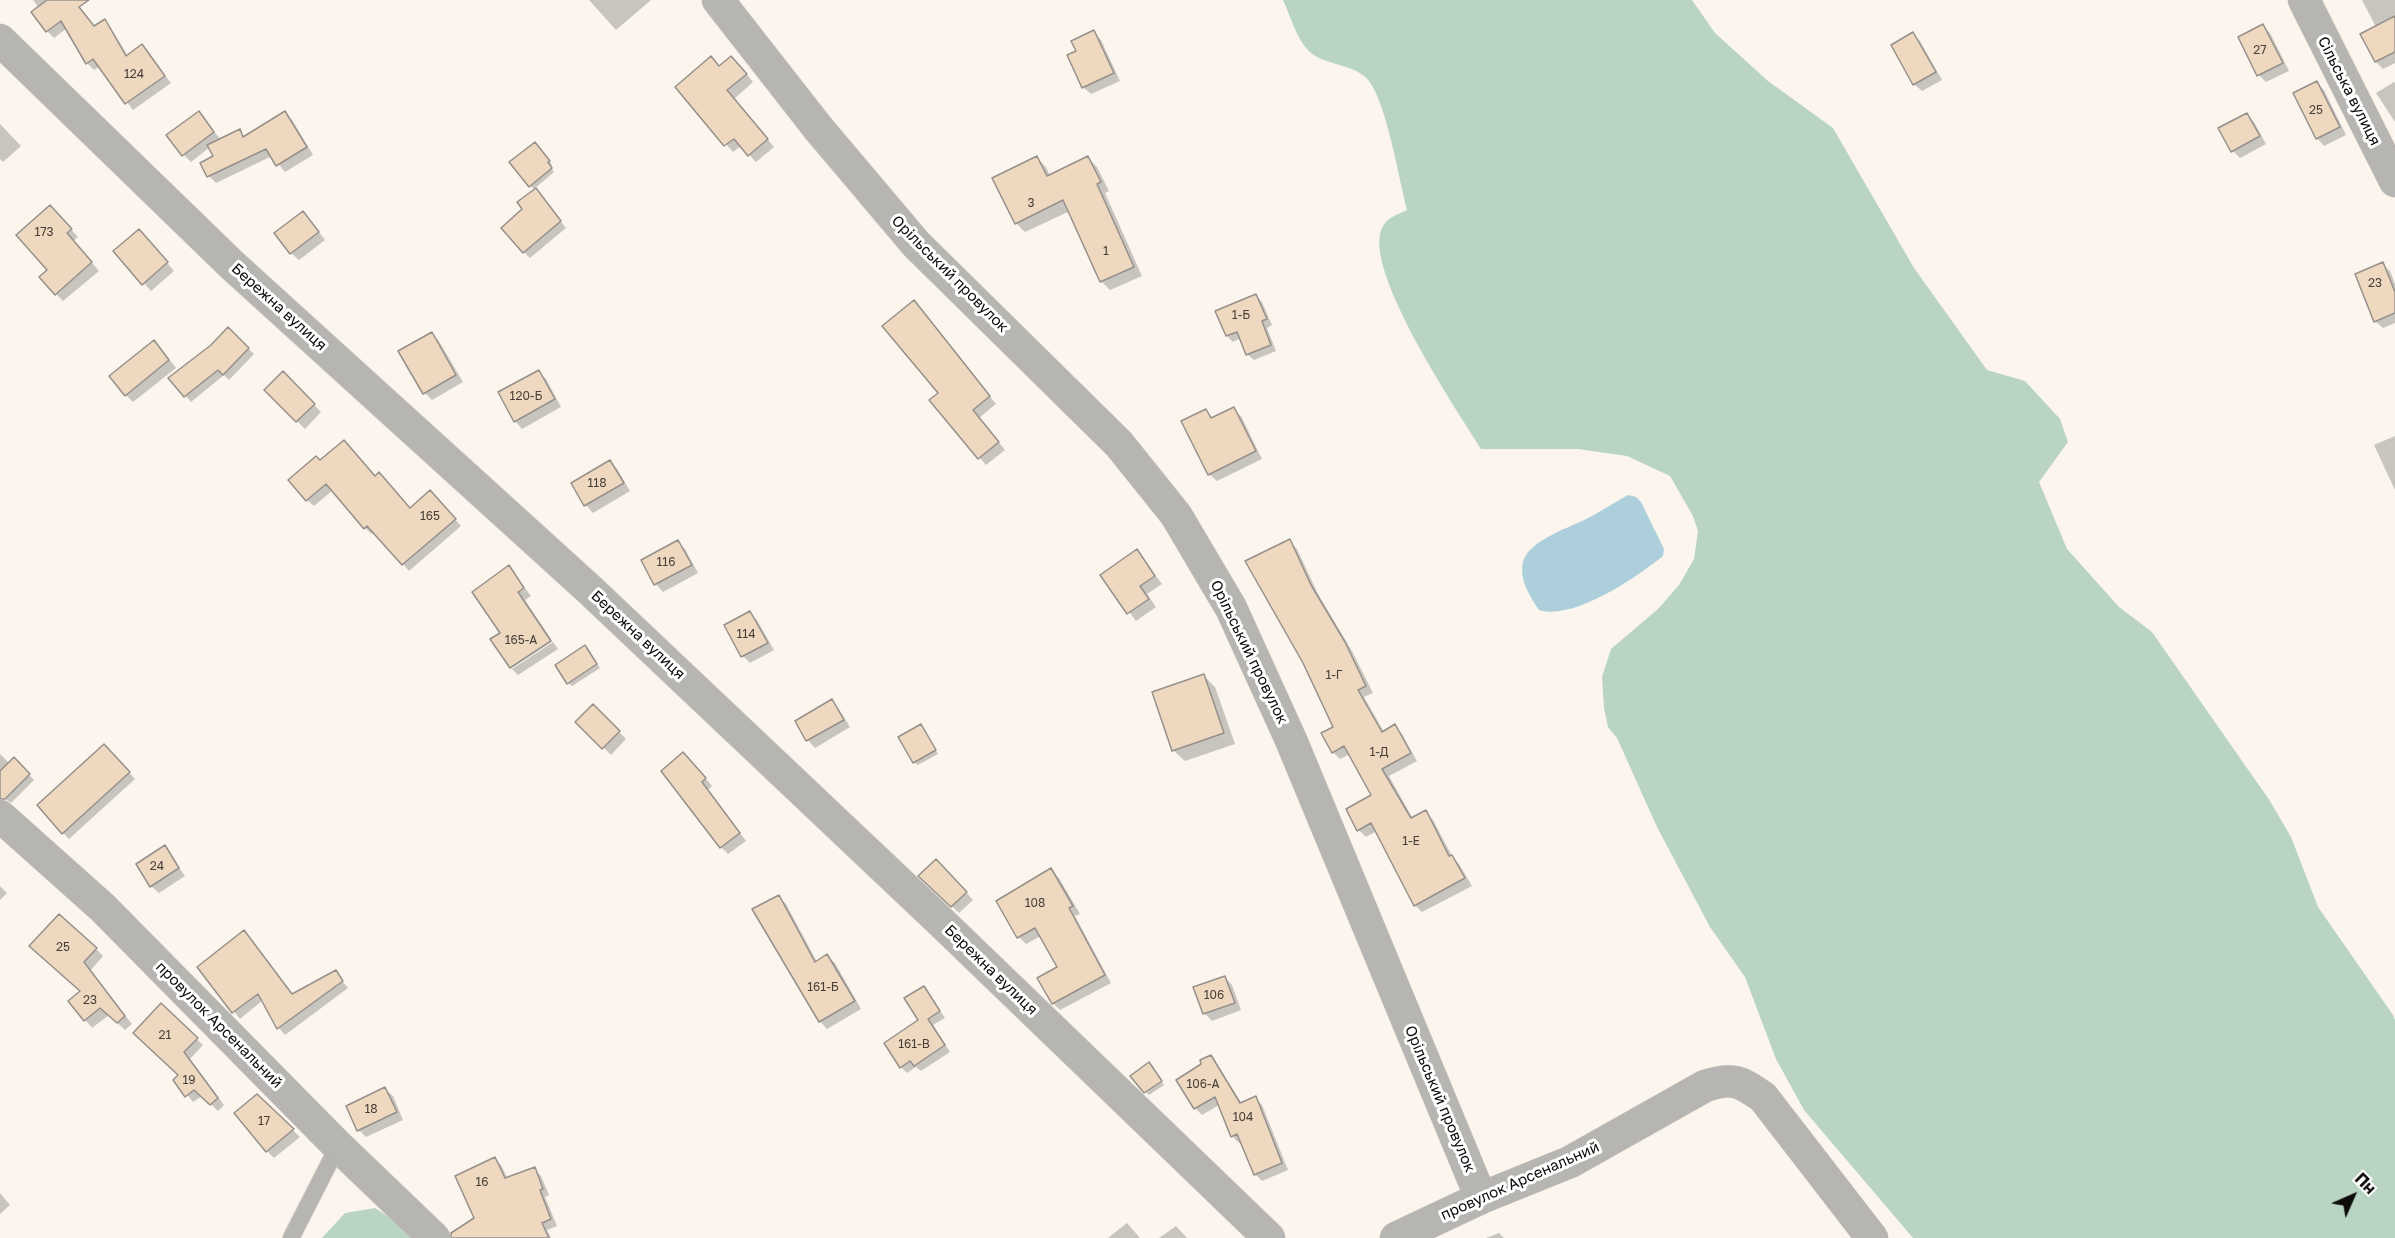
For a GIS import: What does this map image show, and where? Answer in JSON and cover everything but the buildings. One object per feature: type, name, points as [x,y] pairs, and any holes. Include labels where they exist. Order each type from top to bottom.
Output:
[{"type":"street","name":"Орільський провулок","points":[[718,0],[818,128],[916,244],[1112,436],[1176,515],[1231,608],[1291,740],[1481,1198]]},
{"type":"street","name":"Сільська вулиця","points":[[2304,0],[2395,182]]},
{"type":"street","name":"Бережна вулиця","points":[[0,40],[232,265],[590,590],[948,929],[1269,1238]]},
{"type":"street","name":"провулок Арсенальний","points":[[0,816],[103,908],[338,1146],[434,1238]]},
{"type":"street","name":"провулок Арсенальний","points":[[1395,1238],[1481,1198],[1570,1162],[1705,1086],[1724,1080],[1742,1082],[1763,1097],[1872,1238]]},
{"type":"lane","points":[[291,1238],[338,1146]]},
{"type":"green space","points":[[1283,0],[1692,0],[1715,33],[1768,81],[1833,128],[1914,268],[1987,370],[2025,381],[2060,419],[2068,442],[2039,482],[2067,549],[2119,607],[2152,632],[2270,801],[2291,837],[2318,907],[2393,1015],[2395,1020],[2395,1238],[1913,1238],[1804,1110],[1776,1059],[1745,977],[1710,927],[1657,827],[1617,738],[1608,727],[1602,677],[1611,649],[1658,609],[1679,585],[1694,559],[1698,531],[1693,516],[1670,476],[1627,456],[1578,449],[1481,449],[1415,340],[1386,275],[1380,248],[1382,228],[1389,219],[1407,210],[1387,124],[1375,92],[1369,81],[1357,71],[1318,57],[1306,48]]},
{"type":"green space","points":[[375,1208],[401,1225],[413,1238],[322,1238],[345,1213]]},
{"type":"water","points":[[1628,495],[1636,497],[1641,502],[1664,549],[1663,556],[1621,585],[1586,603],[1553,612],[1539,610],[1526,588],[1523,575],[1523,562],[1527,554],[1542,540],[1592,516]]}]
